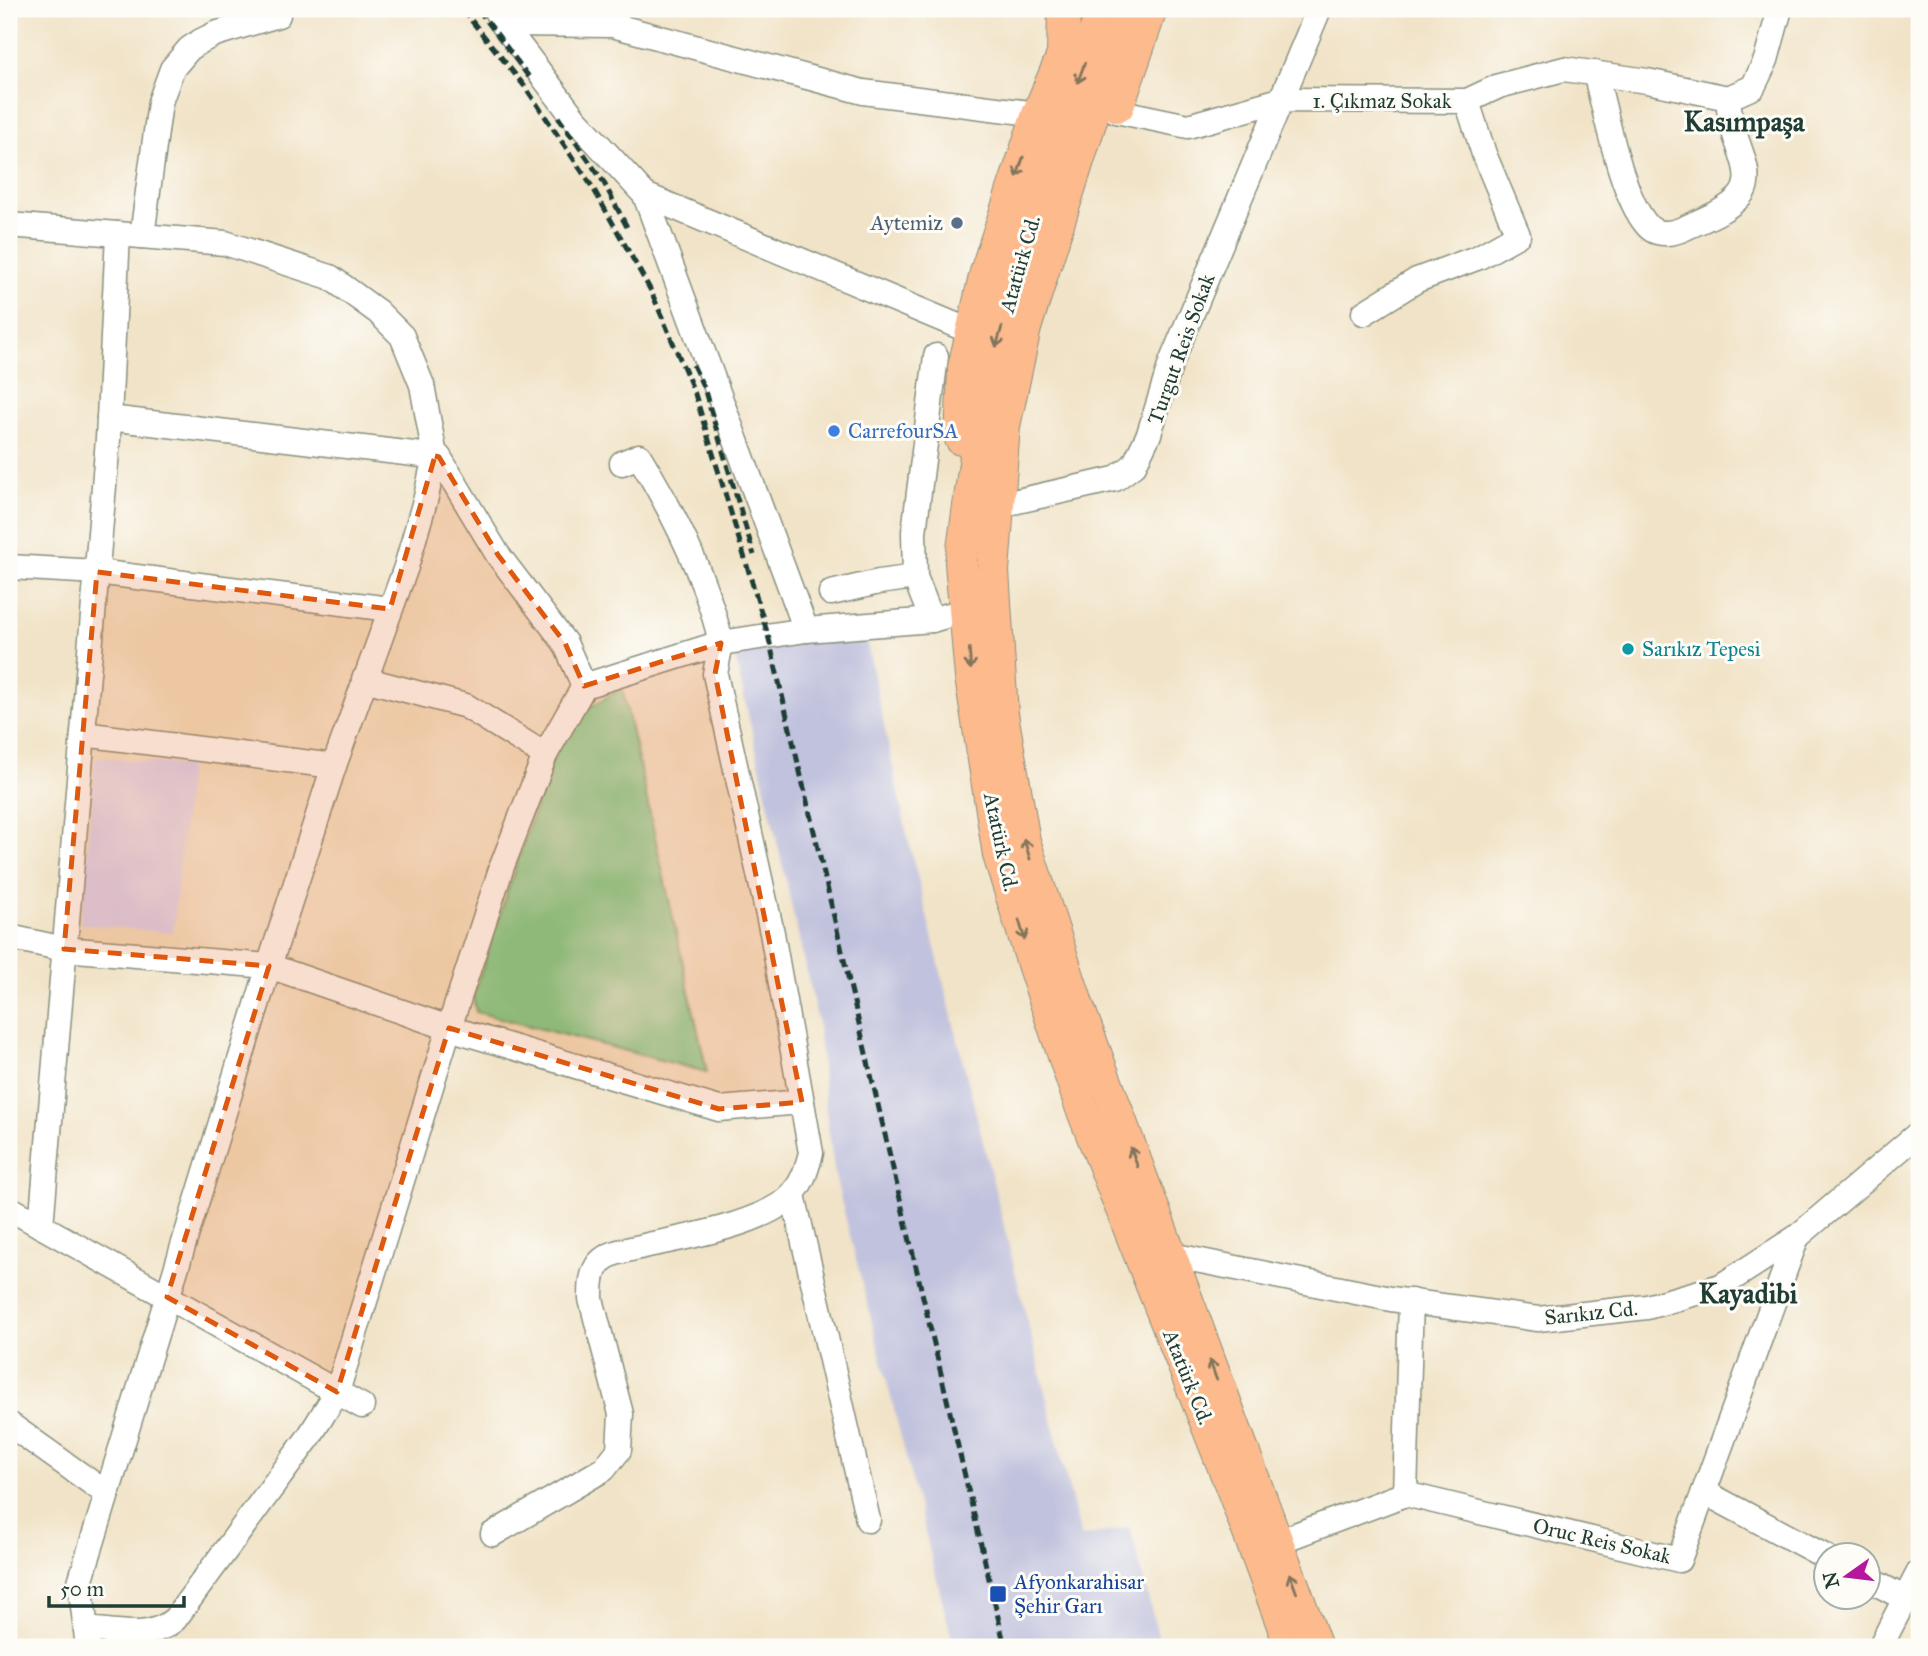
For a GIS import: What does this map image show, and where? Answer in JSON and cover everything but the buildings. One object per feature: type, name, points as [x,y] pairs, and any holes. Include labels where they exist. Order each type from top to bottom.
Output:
[{"type":"main road","points":[[1063,55],[1064,9]]},
{"type":"main road","points":[[966,529],[960,428],[964,367],[986,272],[1038,114],[1082,9]]},
{"type":"main road","name":"Atatürk Cd.","points":[[1103,9],[1061,127],[987,378],[961,563],[971,677],[999,855],[1030,955],[1081,1106],[1234,1493],[1291,1647]]},
{"type":"main road","name":"Atatürk Cd.","points":[[1126,9],[1025,328],[1004,426],[993,571],[1003,714],[1024,841],[1077,1004],[1317,1647]]},
{"type":"main road","points":[[1000,505],[1048,284],[1116,111],[1151,9]]},
{"type":"street","name":"Turgut Reis Sokak","points":[[1000,505],[1115,479],[1134,465],[1149,434],[1171,363],[1319,9]]},
{"type":"street","points":[[1595,73],[1626,186],[1644,223],[1657,232],[1675,232],[1703,220],[1735,201],[1743,192],[1744,162],[1733,130],[1728,98],[1753,88],[1766,60],[1780,9]]},
{"type":"street","points":[[41,1226],[109,418],[130,235],[160,102],[172,69],[189,49],[201,41],[215,34],[278,15]]},
{"type":"street","points":[[499,17],[590,17],[863,92],[1038,114]]},
{"type":"street","points":[[499,17],[575,119],[645,195],[806,630]]},
{"type":"street","name":"1. Çıkmaz Sokak","points":[[1116,111],[1188,126],[1280,100],[1466,101],[1499,86],[1564,69],[1647,81],[1728,98]]},
{"type":"street","points":[[1364,313],[1417,280],[1479,257],[1518,235],[1483,154],[1466,101]]},
{"type":"street","points":[[645,195],[972,332]]},
{"type":"street","points":[[9,225],[225,243],[330,277],[378,312],[402,336],[422,385],[435,456],[406,567],[334,766],[269,965],[106,1493],[80,1582],[87,1638],[160,1630],[175,1619],[309,1437],[337,1392],[502,866],[545,755],[584,686],[721,643],[806,630],[932,620],[966,610]]},
{"type":"street","points":[[932,620],[915,577],[916,510],[936,356]]},
{"type":"street","points":[[109,418],[439,457],[498,555],[565,643],[584,686]]},
{"type":"street","points":[[493,1534],[604,1469],[619,1450],[621,1413],[591,1299],[592,1281],[598,1265],[616,1253],[712,1231],[775,1208],[793,1195],[805,1176],[811,1153],[772,933],[715,674],[721,643],[713,607],[655,482],[639,456],[622,463]]},
{"type":"street","points":[[9,566],[97,572],[390,609]]},
{"type":"street","points":[[831,593],[915,577]]},
{"type":"street","points":[[365,679],[466,706],[545,755]]},
{"type":"street","points":[[83,734],[334,766]]},
{"type":"street","points":[[9,937],[64,949],[269,965],[449,1028],[719,1109],[802,1102]]},
{"type":"street","points":[[9,956],[64,949]]},
{"type":"street","name":"Sarıkız Cd.","points":[[1171,1255],[1411,1301],[1538,1319],[1647,1307],[1721,1286],[1797,1237],[1919,1133]]},
{"type":"street","points":[[793,1195],[868,1520]]},
{"type":"street","points":[[9,1208],[362,1406]]},
{"type":"street","name":"Oruc Reis Sokak","points":[[1405,1494],[1679,1560],[1797,1237]]},
{"type":"street","points":[[1278,1542],[1405,1494],[1411,1301]]},
{"type":"street","points":[[9,1424],[106,1493]]},
{"type":"street","points":[[1704,1492],[1812,1550]]},
{"type":"street","points":[[1880,1647],[1919,1572]]},
{"type":"street","points":[[1882,1586],[1904,1598]]},
{"type":"highlighted area","points":[[435,456],[439,457],[498,555],[565,643],[584,686],[721,643],[715,674],[802,1102],[719,1109],[449,1028],[337,1392],[167,1297],[269,966],[64,949],[97,572],[390,609]]},
{"type":"shaded area","points":[[862,620],[907,835],[1081,1537],[1130,1527],[1161,1647],[954,1647],[835,1176],[818,1022],[736,661],[742,634]]},
{"type":"shaded area","points":[[96,757],[189,766],[173,933],[80,924]]},
{"type":"green space","points":[[622,688],[707,1072],[476,1012],[473,996],[552,755],[578,714]]},
{"type":"railway","points":[[462,9],[526,88],[593,188],[651,291],[695,394],[768,635],[1005,1647]]},
{"type":"railway","points":[[478,9],[529,77]]},
{"type":"railway","points":[[558,117],[603,181],[628,229]]},
{"type":"railway","points":[[693,365],[704,388],[754,555]]},
{"type":"place","name":"Aytemiz","points":[[957,223]]},
{"type":"place","name":"CarrefourSA","points":[[834,431]]},
{"type":"place","name":"Sarıkız Tepesi","points":[[1628,649]]},
{"type":"place","name":"Afyonkarahisar Şehir Garı","points":[[998,1594]]},
{"type":"district","name":"Kasımpaşa","points":[[1744,121]]},
{"type":"district","name":"Kayadibi","points":[[1748,1293]]}]
